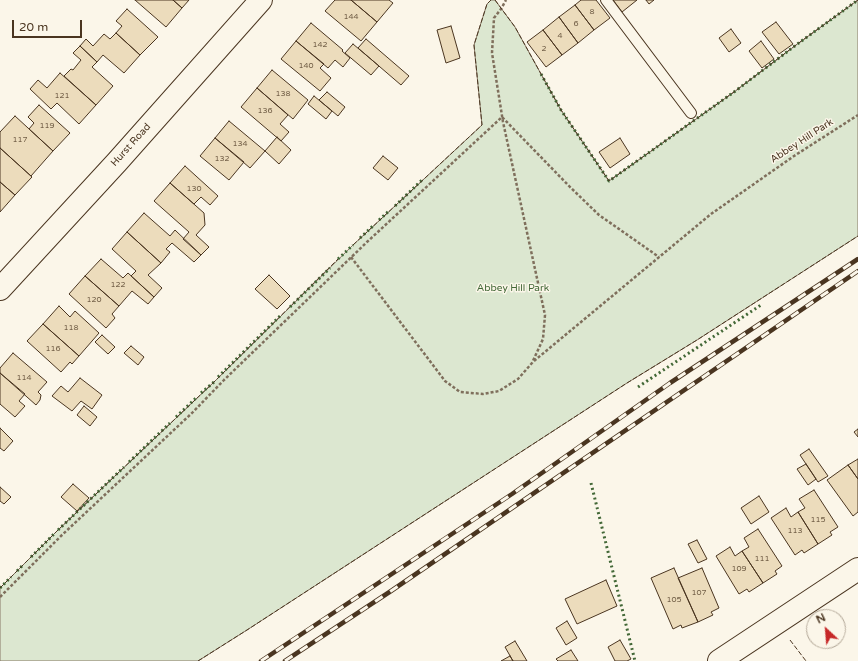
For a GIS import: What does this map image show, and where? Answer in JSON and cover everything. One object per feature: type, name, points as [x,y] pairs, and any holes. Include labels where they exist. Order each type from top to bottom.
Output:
[{"type":"main road","name":"Hurst Road","points":[[0,289],[122,156],[261,0]]},
{"type":"main road","points":[[718,661],[858,569]]},
{"type":"lane","points":[[606,0],[692,113]]},
{"type":"path","points":[[351,257],[445,381],[460,392],[483,394],[499,391],[518,379],[532,363],[543,340],[545,315],[502,117],[492,53],[494,18],[506,0]]},
{"type":"path","name":"Abbey Hill Park","points":[[532,363],[712,214],[794,156],[858,115]]},
{"type":"path","points":[[0,597],[62,535],[192,413],[351,257],[502,117]]},
{"type":"path","points":[[502,117],[570,188],[599,215],[658,258]]},
{"type":"green space","name":"Abbey Hill Park","points":[[491,0],[495,0],[515,27],[561,110],[609,181],[734,92],[858,0],[858,236],[697,340],[627,383],[198,661],[0,661],[0,588],[58,530],[214,382],[353,245],[482,125],[474,45],[487,4]]},
{"type":"building","points":[[135,0],[173,0],[182,8],[166,27]]},
{"type":"building","points":[[173,0],[189,0],[182,8]]},
{"type":"building","points":[[335,0],[351,0],[377,22],[361,41],[325,11]]},
{"type":"building","points":[[351,0],[389,0],[393,3],[377,22]]},
{"type":"building","points":[[581,0],[596,0],[610,18],[594,30],[575,5]]},
{"type":"building","points":[[613,0],[637,0],[622,12]]},
{"type":"building","points":[[646,0],[654,0],[649,4]]},
{"type":"building","points":[[575,5],[594,30],[578,43],[559,17]]},
{"type":"building","points":[[127,9],[158,37],[140,55],[116,33],[122,26],[116,21]]},
{"type":"building","points":[[559,17],[578,43],[562,55],[543,30]]},
{"type":"building","points":[[776,22],[793,44],[779,54],[762,32]]},
{"type":"building","points":[[311,23],[343,50],[342,51],[350,58],[343,67],[335,60],[328,68],[296,41]]},
{"type":"building","points":[[451,26],[460,58],[446,63],[437,30]]},
{"type":"building","points":[[731,29],[741,43],[729,52],[719,38]]},
{"type":"building","points":[[543,30],[562,55],[546,67],[527,42]]},
{"type":"building","points":[[116,33],[140,55],[124,73],[103,55],[97,62],[80,46],[86,39],[93,46],[104,34],[110,39]]},
{"type":"building","points":[[366,39],[409,76],[401,85],[358,48]]},
{"type":"building","points":[[296,41],[324,64],[320,68],[331,78],[320,91],[281,59]]},
{"type":"building","points":[[761,41],[774,59],[762,68],[749,51]]},
{"type":"building","points":[[353,44],[379,66],[371,75],[345,53]]},
{"type":"building","points":[[80,46],[97,62],[92,67],[113,86],[96,105],[64,76],[71,69],[73,70],[81,60],[73,53]]},
{"type":"building","points":[[272,70],[308,100],[293,119],[257,88]]},
{"type":"building","points":[[60,73],[96,105],[79,124],[57,103],[51,109],[30,89],[38,80],[47,88]]},
{"type":"building","points":[[257,88],[288,115],[280,124],[289,132],[281,141],[241,107]]},
{"type":"building","points":[[327,92],[345,107],[338,116],[319,100]]},
{"type":"building","points":[[314,96],[332,111],[326,119],[308,104]]},
{"type":"building","points":[[39,105],[70,133],[53,151],[29,129],[34,123],[28,117]]},
{"type":"building","points":[[15,116],[53,151],[31,176],[0,148],[0,132]]},
{"type":"building","points":[[229,121],[265,151],[250,168],[215,138]]},
{"type":"building","points":[[277,137],[291,150],[279,164],[265,151]]},
{"type":"building","points":[[215,138],[244,162],[229,180],[200,156]]},
{"type":"building","points":[[620,138],[630,154],[610,168],[599,152]]},
{"type":"building","points":[[0,148],[32,177],[15,195],[0,182]]},
{"type":"building","points":[[383,156],[398,168],[388,180],[373,168]]},
{"type":"building","points":[[185,166],[218,196],[210,205],[201,197],[194,204],[170,183]]},
{"type":"building","points":[[0,182],[15,195],[0,212]]},
{"type":"building","points":[[170,183],[204,213],[205,225],[196,235],[209,247],[201,255],[183,239],[189,232],[154,201]]},
{"type":"building","points":[[144,213],[170,236],[175,230],[201,255],[194,262],[172,243],[166,249],[170,252],[161,263],[127,232]]},
{"type":"building","points":[[127,232],[161,263],[148,275],[162,288],[154,297],[131,276],[136,271],[112,249]]},
{"type":"building","points":[[101,259],[123,278],[128,273],[154,297],[148,304],[132,291],[119,306],[85,276]]},
{"type":"building","points":[[269,275],[290,296],[277,309],[255,289]]},
{"type":"building","points":[[85,276],[119,306],[112,314],[115,318],[106,328],[69,294]]},
{"type":"building","points":[[59,306],[70,317],[75,311],[99,333],[79,356],[43,324]]},
{"type":"building","points":[[43,324],[79,356],[72,364],[70,362],[61,372],[27,341]]},
{"type":"building","points":[[102,335],[115,347],[108,354],[95,342]]},
{"type":"building","points":[[131,346],[144,357],[138,365],[124,353]]},
{"type":"building","points":[[13,353],[47,382],[38,392],[41,395],[40,400],[36,405],[0,373],[0,368]]},
{"type":"building","points":[[0,373],[25,394],[19,401],[25,406],[15,417],[0,404]]},
{"type":"building","points":[[80,378],[102,395],[92,409],[81,401],[72,411],[52,396],[61,386],[68,392]]},
{"type":"building","points":[[84,406],[97,417],[90,426],[77,415]]},
{"type":"building","points":[[0,428],[13,441],[4,451],[0,448]]},
{"type":"building","points":[[858,429],[858,437],[854,432]]},
{"type":"building","points":[[809,449],[828,476],[818,482],[800,455]]},
{"type":"building","points":[[858,459],[858,479],[848,465]]},
{"type":"building","points":[[806,464],[816,479],[808,485],[797,469]]},
{"type":"building","points":[[848,465],[858,479],[858,512],[853,516],[827,480]]},
{"type":"building","points":[[73,484],[89,498],[77,511],[61,497]]},
{"type":"building","points":[[0,487],[11,497],[4,504],[0,501]]},
{"type":"building","points":[[814,490],[838,527],[830,532],[832,535],[818,544],[798,512],[805,508],[799,499]]},
{"type":"building","points":[[759,496],[769,512],[751,524],[741,508]]},
{"type":"building","points":[[786,508],[791,517],[798,512],[818,544],[804,553],[802,550],[795,555],[771,518]]},
{"type":"building","points":[[758,529],[782,566],[775,571],[777,574],[763,583],[742,551],[749,547],[744,538]]},
{"type":"building","points":[[697,540],[707,559],[698,563],[688,544]]},
{"type":"building","points":[[730,547],[735,556],[742,551],[763,583],[749,592],[747,589],[739,594],[716,556]]},
{"type":"building","points":[[674,568],[698,622],[682,628],[681,625],[673,629],[651,578]]},
{"type":"building","points":[[702,568],[719,608],[711,612],[713,615],[698,622],[678,578]]},
{"type":"building","points":[[606,580],[617,606],[577,624],[565,599]]},
{"type":"building","points":[[567,621],[577,638],[566,645],[556,628]]},
{"type":"building","points":[[620,640],[631,659],[627,661],[615,661],[608,647]]},
{"type":"building","points":[[515,641],[527,661],[513,661],[505,647]]},
{"type":"building","points":[[571,650],[578,661],[558,661],[556,659]]},
{"type":"building","points":[[510,656],[513,661],[501,661]]},
{"type":"railway","points":[[261,661],[512,494],[670,383],[858,259]]},
{"type":"railway","points":[[285,661],[391,591],[858,271]]},
{"type":"hedge","points":[[541,74],[561,110],[609,181],[734,92],[858,0]]},
{"type":"hedge","points":[[395,206],[423,179]]},
{"type":"hedge","points":[[379,220],[390,210]]},
{"type":"hedge","points":[[360,238],[374,225]]},
{"type":"hedge","points":[[338,259],[353,245]]},
{"type":"hedge","points":[[290,307],[330,268]]},
{"type":"hedge","points":[[638,387],[761,305]]},
{"type":"hedge","points":[[218,377],[282,314]]},
{"type":"hedge","points":[[201,393],[214,382]]},
{"type":"hedge","points":[[176,417],[196,398]]},
{"type":"hedge","points":[[129,462],[170,423]]},
{"type":"hedge","points":[[58,530],[124,467]]},
{"type":"hedge","points":[[591,483],[635,661]]},
{"type":"hedge","points":[[31,557],[54,534]]},
{"type":"hedge","points":[[17,571],[22,566]]},
{"type":"hedge","points":[[0,588],[11,577]]},
{"type":"fence","points":[[353,245],[482,125],[474,45],[487,4],[491,0]]},
{"type":"fence","points":[[495,0],[515,27],[561,110],[609,181],[734,92],[858,0]]},
{"type":"fence","points":[[198,661],[627,383],[697,340],[858,236]]},
{"type":"fence","points":[[0,588],[58,530],[214,382],[338,259]]},
{"type":"fence","points":[[790,640],[806,661]]}]
